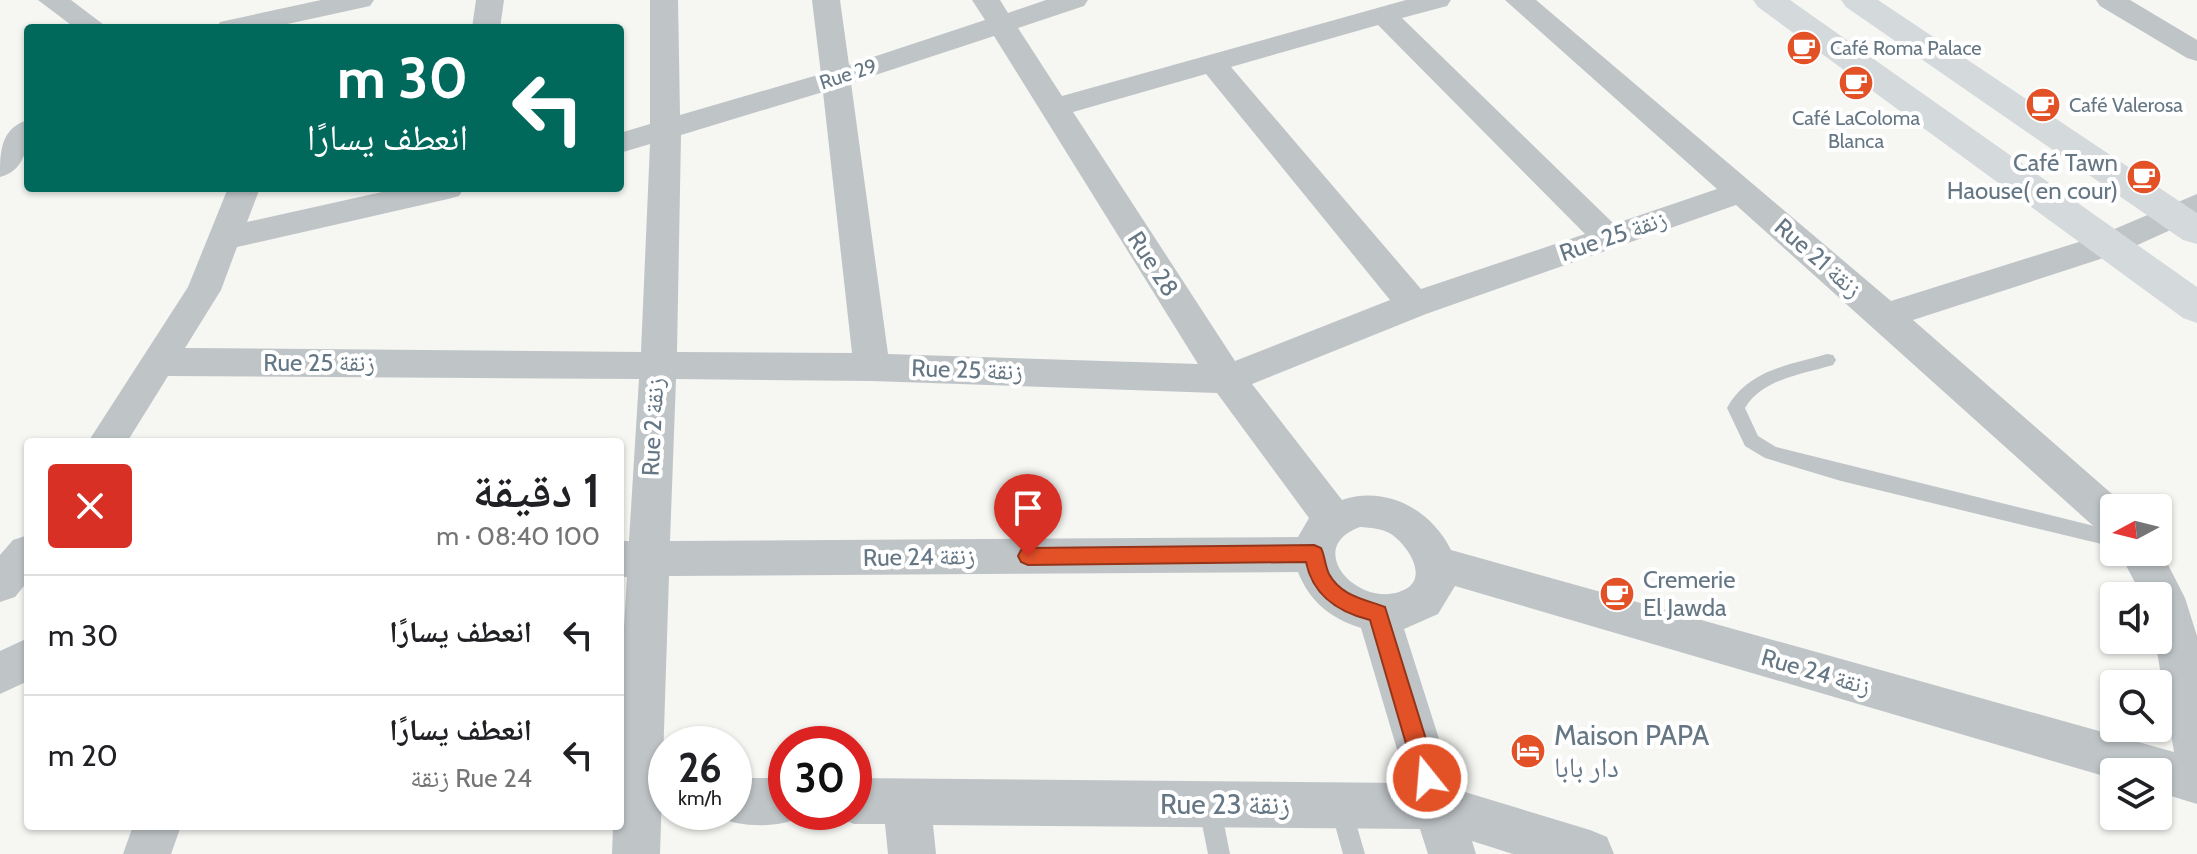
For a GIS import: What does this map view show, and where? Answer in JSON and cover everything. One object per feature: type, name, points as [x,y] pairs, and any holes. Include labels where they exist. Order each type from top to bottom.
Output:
[{"type":"street","points":[[52,0],[88,24]]},
{"type":"street","points":[[252,24],[314,13],[360,0]]},
{"type":"street","points":[[487,24],[490,0]]},
{"type":"street","name":"Rue 2 زنقة","points":[[648,748],[634,560],[656,365],[666,216],[667,130],[662,46],[664,0]]},
{"type":"street","points":[[826,0],[872,367]]},
{"type":"street","name":"Rue 29","points":[[624,142],[835,79],[994,11],[1074,0]]},
{"type":"street","points":[[1052,108],[1437,0]]},
{"type":"street","name":"Rue 21 زنقة","points":[[1519,0],[1885,316],[2100,508]]},
{"type":"street","points":[[1769,0],[2197,308]]},
{"type":"street","points":[[1857,0],[2189,216]]},
{"type":"street","points":[[2110,0],[2197,52]]},
{"type":"street","name":"Rue 28","points":[[994,11],[1052,108],[1227,379],[1324,537]]},
{"type":"street","points":[[1383,15],[1609,238]]},
{"type":"street","points":[[1211,62],[1414,305]]},
{"type":"street","points":[[0,167],[24,135]]},
{"type":"street","points":[[110,438],[204,290],[242,192]]},
{"type":"street","points":[[224,239],[430,192]]},
{"type":"street","name":"Rue 25 زنقة","points":[[160,362],[872,367],[1227,379],[1414,305],[1741,192]]},
{"type":"street","points":[[1885,316],[2189,216]]},
{"type":"street","points":[[1360,510],[1392,514],[1419,531],[1429,543],[1436,563],[1434,584],[1422,601],[1402,611],[1378,614],[1353,607],[1332,594],[1318,575],[1324,537],[1360,510]]},
{"type":"street","name":"Rue 24 زنقة","points":[[634,560],[1324,537]]},
{"type":"street","points":[[0,548],[24,551]]},
{"type":"street","points":[[0,584],[24,556]]},
{"type":"street","name":"Rue 24 زنقة","points":[[1436,563],[2197,781]]},
{"type":"street","points":[[2150,566],[2157,575],[2171,617],[2197,753]]},
{"type":"street","points":[[1378,614],[1452,854]]},
{"type":"street","points":[[0,674],[24,660]]},
{"type":"street","name":"Rue 23 زنقة","points":[[872,801],[1435,806],[1546,847],[1590,854]]},
{"type":"street","points":[[906,801],[912,854]]},
{"type":"street","name":"Rue 2 زنقة","points":[[636,854],[648,815]]},
{"type":"street","points":[[147,854],[156,830]]},
{"type":"lane","points":[[1827,360],[1767,379],[1742,394],[1736,408],[1751,441],[1771,453],[1841,473],[2100,536]]},
{"type":"lane","points":[[1209,804],[1219,854]]},
{"type":"lane","points":[[1340,805],[1354,854]]},
{"type":"place","name":"Café Roma Palace","points":[[1804,48]]},
{"type":"place","name":"Café LaColoma Blanca","points":[[1856,83]]},
{"type":"place","name":"Café Valerosa","points":[[2043,105]]},
{"type":"place","name":"Café Tawn Haouse( en cour)","points":[[2144,177]]},
{"type":"place","name":"Cremerie El Jawda","points":[[1617,594]]},
{"type":"place","name":"Maison PAPA دار بابا","points":[[1528,751]]},
{"type":"route","points":[[1028,556],[1314,554],[1318,575],[1332,594],[1353,607],[1378,614],[1427,778]]}]
